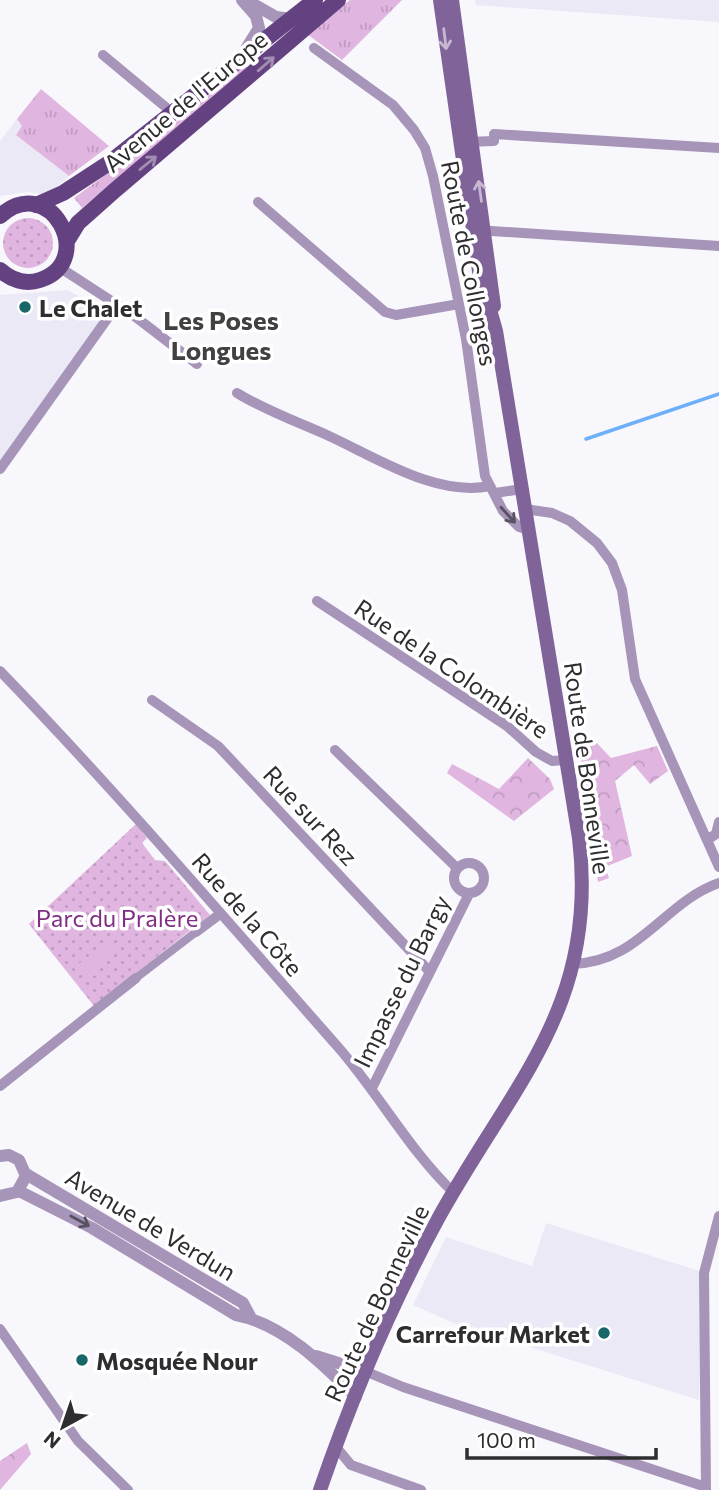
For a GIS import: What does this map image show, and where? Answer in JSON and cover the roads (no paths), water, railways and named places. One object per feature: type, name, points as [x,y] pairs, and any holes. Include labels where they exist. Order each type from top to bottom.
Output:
[{"type":"main road","name":"Avenue de l'Europe","points":[[36,205],[81,182],[174,114],[315,0]]},
{"type":"main road","name":"Avenue de l'Europe","points":[[67,240],[78,223],[114,191],[257,72],[338,0]]},
{"type":"main road","name":"Route de Bonneville","points":[[320,1490],[356,1397],[417,1261],[454,1193],[532,1069],[559,1010],[572,964],[582,905],[582,864],[496,331],[493,281],[479,230],[440,0]]},
{"type":"main road","name":"Route de Bonneville","points":[[452,0],[466,142]]},
{"type":"main road","points":[[0,287],[19,280],[38,280],[59,267],[67,240],[57,218],[36,205],[4,209]]},
{"type":"main road","points":[[0,270],[19,280]]},
{"type":"street","points":[[233,64],[254,39],[259,27],[254,13],[242,0]]},
{"type":"street","points":[[247,0],[276,17],[292,19]]},
{"type":"street","name":"Route de Collonges","points":[[314,48],[393,105],[414,130],[433,176],[459,304],[482,463],[505,514],[519,527],[529,530]]},
{"type":"street","points":[[103,55],[174,114]]},
{"type":"street","points":[[466,142],[494,141],[494,134],[719,148]]},
{"type":"street","points":[[258,202],[391,314],[459,304]]},
{"type":"street","points":[[479,230],[719,246]]},
{"type":"street","points":[[59,267],[117,305],[197,364]]},
{"type":"street","points":[[0,469],[117,305]]},
{"type":"street","points":[[237,393],[266,409],[411,474],[463,489],[522,489]]},
{"type":"street","points":[[525,509],[552,513],[570,521],[597,543],[612,563],[622,590],[635,679],[719,867]]},
{"type":"street","name":"Rue de la Colombière","points":[[317,601],[507,726],[536,752],[552,761],[566,761]]},
{"type":"street","name":"Rue de la Côte","points":[[0,671],[113,791],[372,1088],[408,1140],[454,1193]]},
{"type":"street","name":"Rue sur Rez","points":[[152,700],[218,746],[430,972]]},
{"type":"street","points":[[335,751],[457,868]]},
{"type":"street","points":[[707,840],[716,834],[719,822]]},
{"type":"street","points":[[471,863],[483,872],[481,886],[469,894],[460,891],[454,884],[457,868],[471,863]]},
{"type":"street","points":[[572,964],[590,962],[625,949],[703,890],[719,883]]},
{"type":"street","name":"Impasse du Bargy","points":[[372,1088],[469,894]]},
{"type":"street","points":[[0,1086],[220,914]]},
{"type":"street","name":"Avenue de Verdun","points":[[2,1152],[19,1160],[26,1174],[243,1303],[250,1316]]},
{"type":"street","points":[[0,1196],[19,1191],[26,1174]]},
{"type":"street","name":"Avenue de Verdun","points":[[19,1191],[37,1197],[92,1228],[236,1315],[250,1316],[313,1355],[356,1397]]},
{"type":"street","points":[[367,1372],[403,1387],[706,1488],[704,1273],[719,1216]]},
{"type":"street","points":[[0,1329],[78,1441],[123,1488]]},
{"type":"street","name":"Avenue de Verdun","points":[[313,1355],[367,1372]]},
{"type":"street","points":[[336,1447],[351,1465],[421,1490]]},
{"type":"waterway","points":[[586,439],[719,394]]},
{"type":"place","name":"Le Chalet","points":[[25,307]]},
{"type":"place","name":"Carrefour Market","points":[[604,1333]]},
{"type":"place","name":"Mosquée Nour","points":[[82,1360]]},
{"type":"district","name":"Les Poses Longues","points":[[221,334]]},
{"type":"park label","name":"Parc du Pralère","points":[[117,917]]}]
